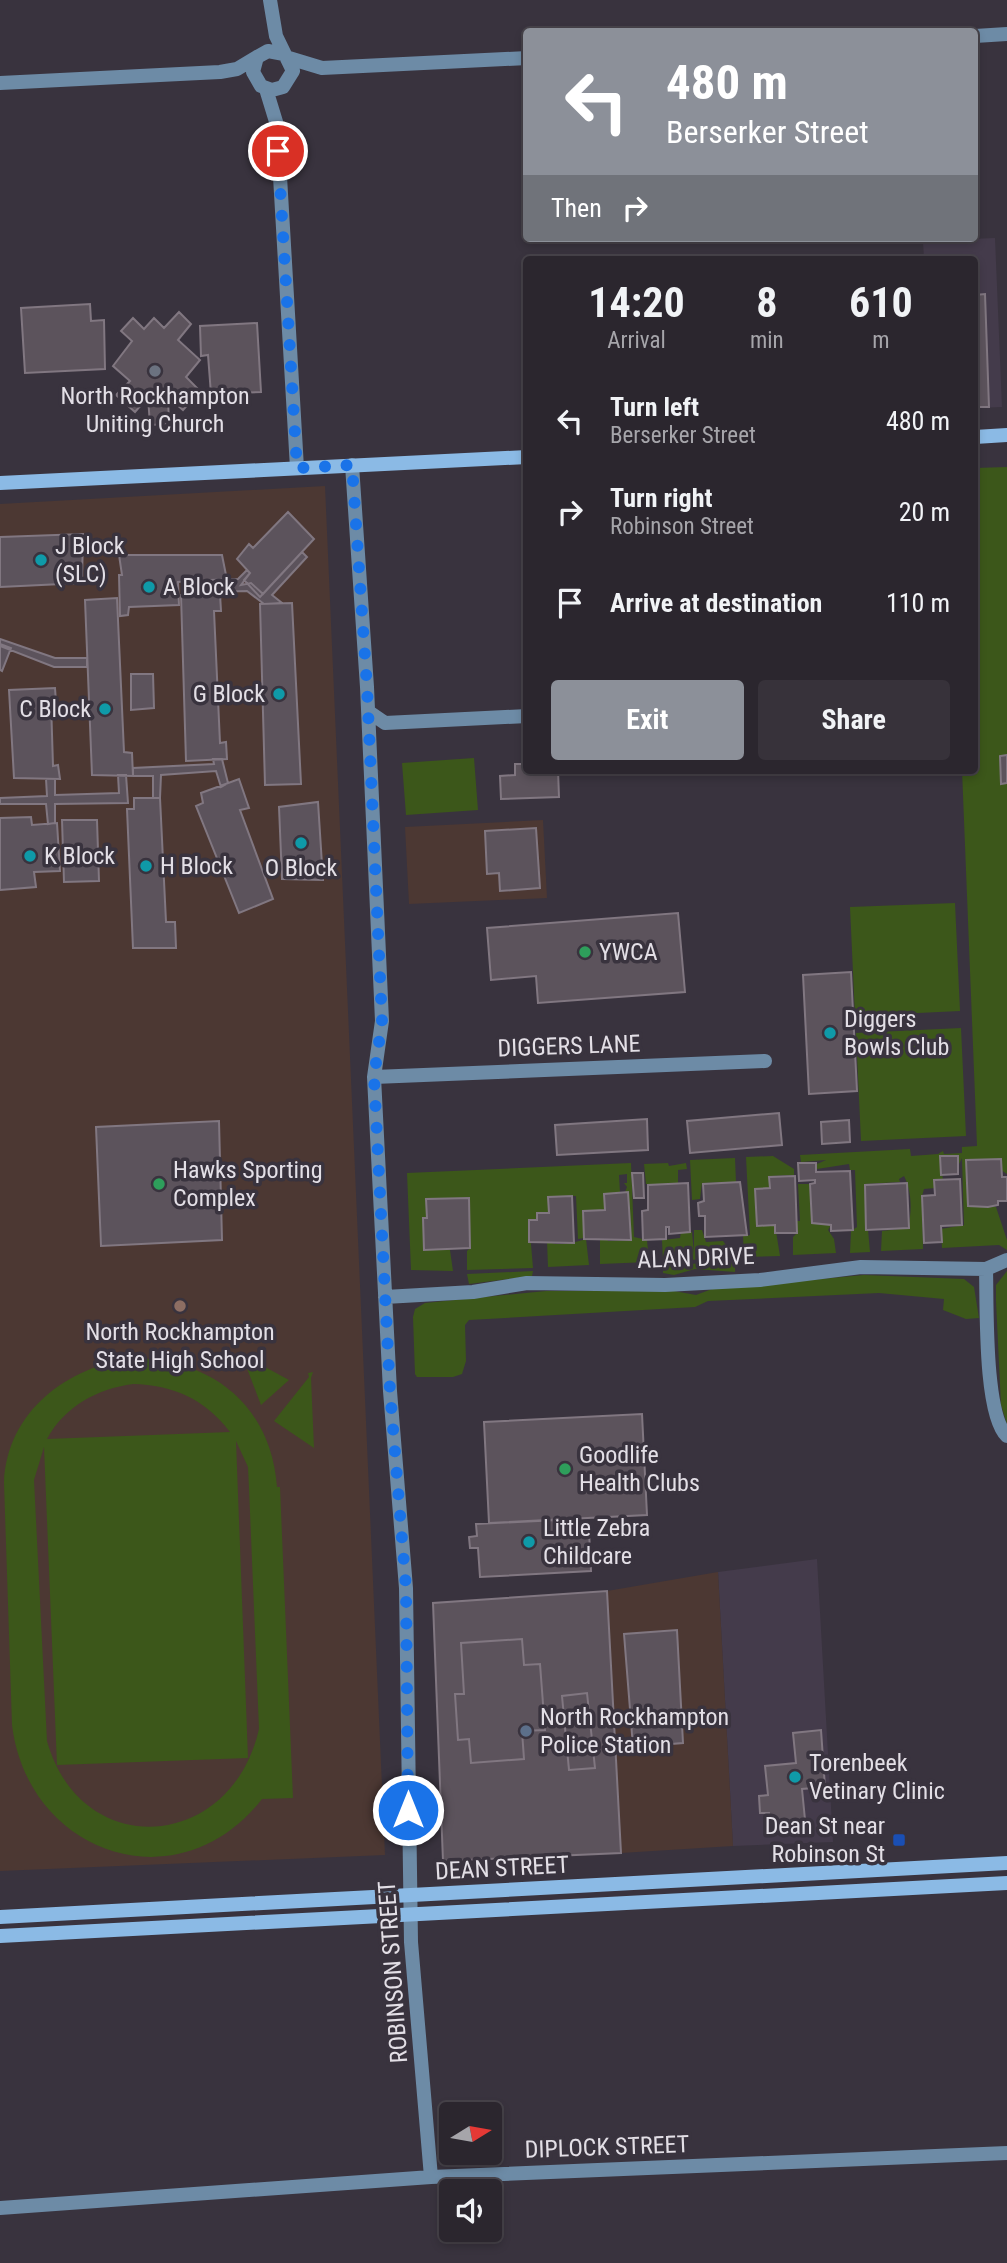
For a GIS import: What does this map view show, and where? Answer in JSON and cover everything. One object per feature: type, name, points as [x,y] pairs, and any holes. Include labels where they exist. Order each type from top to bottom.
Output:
[{"type":"main road","points":[[978,437],[1007,435]]},
{"type":"main road","points":[[0,483],[523,457]]},
{"type":"main road","name":"DEAN STREET","points":[[0,1916],[1007,1863]]},
{"type":"main road","name":"DEAN STREET","points":[[0,1936],[1007,1883]]},
{"type":"street","points":[[269,0],[260,55],[253,72],[263,88],[277,125]]},
{"type":"street","points":[[269,0],[276,36],[293,71],[285,85],[277,125],[297,468]]},
{"type":"street","points":[[978,36],[1007,34]]},
{"type":"street","points":[[0,83],[220,72],[237,69],[274,50],[322,68],[523,58]]},
{"type":"street","points":[[220,72],[263,88],[285,85],[322,68]]},
{"type":"street","name":"ROBINSON STREET","points":[[352,465],[369,712],[382,1021],[374,1077],[385,1297],[406,1588],[410,1896],[432,2176]]},
{"type":"street","points":[[369,712],[384,723],[523,716]]},
{"type":"street","name":"DIGGERS LANE","points":[[374,1077],[765,1061]]},
{"type":"street","name":"ALAN DRIVE","points":[[385,1297],[473,1292],[527,1283],[664,1285],[750,1280],[861,1267],[986,1269],[1007,1260]]},
{"type":"street","points":[[986,1269],[991,1399],[997,1421],[1007,1436]]},
{"type":"street","name":"DIPLOCK STREET","points":[[0,2208],[432,2176],[1007,2153]]},
{"type":"shaded area","points":[[995,238],[1002,407],[978,408],[978,256],[924,256],[923,242],[978,242],[978,239]]},
{"type":"shaded area","name":"North Rockhampton State High School","points":[[325,486],[385,1855],[0,1871],[0,504]]},
{"type":"shaded area","points":[[543,820],[547,898],[409,904],[405,827]]},
{"type":"shaded area","points":[[817,1559],[833,1842],[733,1846],[718,1572]]},
{"type":"shaded area","points":[[718,1572],[733,1846],[621,1853],[607,1591]]},
{"type":"green space","points":[[1007,467],[1007,1174],[1001,1170],[1000,1159],[966,1161],[968,1205],[996,1207],[1007,1240],[1007,1250],[999,1245],[942,1248],[941,1229],[964,1225],[962,1158],[958,1166],[940,1157],[943,1180],[935,1188],[924,1189],[922,1196],[923,1249],[881,1251],[882,1231],[908,1228],[909,1188],[904,1176],[899,1179],[900,1182],[864,1184],[870,1252],[850,1253],[851,1231],[857,1227],[855,1170],[850,1170],[849,1164],[817,1169],[817,1164],[826,1160],[801,1162],[800,1155],[910,1149],[911,1156],[938,1154],[943,1151],[944,1154],[962,1153],[962,1147],[977,1146],[962,774],[978,774],[978,468]]},
{"type":"green space","points":[[474,758],[478,810],[406,815],[402,763]]},
{"type":"green space","points":[[955,903],[960,1011],[855,1016],[850,907]]},
{"type":"green space","points":[[961,1028],[966,1136],[861,1141],[856,1033]]},
{"type":"green space","points":[[773,1156],[794,1169],[794,1175],[770,1176],[770,1188],[756,1189],[757,1226],[775,1225],[780,1256],[744,1257],[743,1236],[750,1235],[746,1157]]},
{"type":"green space","points":[[735,1158],[736,1182],[702,1183],[700,1199],[692,1200],[690,1160]]},
{"type":"green space","points":[[631,1163],[634,1237],[647,1240],[649,1262],[600,1264],[600,1238],[607,1238],[608,1241],[631,1240],[628,1193],[625,1192],[627,1187],[624,1183],[627,1183],[627,1174],[619,1175],[620,1193],[604,1194],[605,1210],[583,1211],[584,1238],[578,1239],[576,1196],[548,1197],[549,1213],[537,1213],[537,1220],[529,1220],[533,1268],[467,1270],[467,1251],[470,1248],[469,1198],[423,1219],[424,1249],[450,1250],[453,1271],[411,1270],[407,1173]]},
{"type":"green space","points":[[668,1163],[669,1166],[686,1163],[687,1169],[678,1170],[678,1184],[646,1184],[644,1164]]},
{"type":"green space","points":[[798,1184],[810,1184],[812,1223],[831,1225],[828,1230],[834,1239],[836,1253],[793,1255],[793,1237],[797,1233],[797,1221],[800,1221]]},
{"type":"green space","points":[[694,1230],[702,1230],[706,1242],[723,1241],[735,1258],[663,1261],[662,1240],[680,1238],[681,1232],[692,1232],[694,1254]]},
{"type":"green space","points":[[586,1239],[589,1265],[548,1267],[547,1241],[560,1244]]},
{"type":"green space","points":[[735,1262],[735,1272],[695,1269],[674,1275],[663,1273],[663,1265]]},
{"type":"green space","points":[[533,1271],[532,1276],[469,1284],[467,1274]]},
{"type":"green space","points":[[1007,1271],[1007,1424],[1001,1405],[996,1285]]},
{"type":"green space","points":[[864,1275],[964,1279],[974,1287],[979,1318],[966,1319],[943,1310],[944,1299],[879,1293],[708,1301],[695,1307],[469,1320],[465,1325],[466,1361],[462,1374],[453,1377],[417,1377],[415,1374],[413,1317],[415,1309],[425,1303],[546,1291],[674,1291],[696,1295],[712,1289]]},
{"type":"green space","points":[[239,1353],[289,1380],[261,1405]]},
{"type":"green space","points":[[133,1358],[188,1367],[233,1392],[250,1411],[263,1433],[272,1458],[277,1487],[280,1487],[293,1798],[262,1799],[228,1832],[190,1851],[151,1857],[112,1851],[76,1834],[46,1806],[24,1770],[12,1725],[4,1483],[8,1457],[16,1434],[29,1414],[45,1397],[85,1371]],"holes":[[[133,1384],[162,1387],[187,1396],[210,1411],[230,1432],[47,1439],[54,1427],[73,1408],[95,1395]],[[236,1441],[248,1467],[259,1729],[248,1758]],[[44,1447],[57,1763],[47,1741],[34,1480]],[[248,1758],[243,1770],[219,1800],[189,1819],[155,1826],[122,1823],[91,1807],[65,1780],[58,1765]]]},
{"type":"green space","points":[[313,1372],[314,1448],[274,1421],[309,1377],[308,1373]]},
{"type":"building","points":[[985,294],[989,407],[978,407],[978,295]]},
{"type":"building","points":[[90,304],[91,321],[104,320],[105,369],[25,373],[21,308]]},
{"type":"building","name":"North Rockhampton Uniting Church","points":[[179,312],[191,324],[178,340],[200,360],[186,377],[200,391],[183,410],[168,397],[169,424],[150,425],[148,397],[135,412],[116,395],[130,381],[113,366],[132,341],[121,331],[133,318],[144,329],[154,318],[164,328]]},
{"type":"building","points":[[257,323],[261,392],[211,394],[208,355],[201,356],[200,326]]},
{"type":"building","points":[[288,512],[314,539],[260,597],[244,580],[250,573],[237,559],[249,544],[253,548]]},
{"type":"building","name":"J Block (SLC)","points":[[83,534],[82,583],[0,587],[0,537]]},
{"type":"building","points":[[302,552],[307,557],[272,595],[282,603],[264,604],[247,591],[212,592],[211,580],[238,579],[247,570],[250,573],[241,585],[251,583],[263,594]]},
{"type":"building","name":"A Block","points":[[119,555],[222,555],[227,580],[211,580],[212,595],[191,595],[190,581],[178,582],[179,605],[129,607],[128,615],[120,616],[119,575],[122,575]]},
{"type":"building","points":[[220,594],[221,611],[214,611],[220,743],[226,742],[227,759],[186,761],[181,595]]},
{"type":"building","name":"C Block","points":[[117,598],[124,752],[132,753],[133,776],[92,775],[85,600]]},
{"type":"building","name":"G Block","points":[[292,603],[301,784],[265,785],[260,604]]},
{"type":"building","points":[[0,639],[55,658],[87,658],[87,667],[54,667],[0,646]]},
{"type":"building","points":[[0,644],[11,648],[2,671],[0,670]]},
{"type":"building","points":[[131,674],[153,674],[154,708],[131,710]]},
{"type":"building","points":[[55,688],[56,702],[51,702],[53,766],[58,765],[60,779],[14,778],[9,690]]},
{"type":"building","points":[[1007,755],[1007,783],[1001,784],[1000,756]]},
{"type":"building","points":[[213,759],[222,759],[228,783],[221,787],[216,771],[161,775],[160,798],[153,798],[153,776],[133,776],[133,768],[214,764]]},
{"type":"building","points":[[515,764],[523,764],[523,774],[558,774],[559,797],[501,799],[500,776],[515,775]]},
{"type":"building","points":[[118,775],[126,775],[128,803],[55,804],[55,823],[48,824],[46,804],[0,804],[0,798],[47,796],[46,779],[55,779],[55,795],[119,793]]},
{"type":"building","points":[[239,779],[249,808],[240,810],[273,899],[239,913],[196,806],[203,803],[201,793]]},
{"type":"building","name":"H Block","points":[[134,798],[160,798],[166,922],[175,922],[176,948],[133,948],[127,809],[134,809]]},
{"type":"building","name":"O Block","points":[[318,802],[323,880],[282,879],[279,807]]},
{"type":"building","name":"K Block","points":[[31,817],[32,825],[57,823],[60,871],[34,872],[36,887],[0,890],[0,818]]},
{"type":"building","points":[[62,820],[97,820],[99,881],[64,882]]},
{"type":"building","points":[[536,828],[540,888],[500,891],[499,873],[487,874],[485,831]]},
{"type":"building","name":"YWCA","points":[[678,913],[685,992],[538,1003],[536,976],[491,980],[487,928]]},
{"type":"building","name":"Diggers Bowls Club","points":[[851,972],[857,1091],[809,1094],[803,975]]},
{"type":"building","points":[[779,1113],[782,1145],[690,1153],[687,1121]]},
{"type":"building","points":[[647,1119],[648,1150],[557,1155],[555,1125]]},
{"type":"building","points":[[849,1120],[850,1142],[822,1144],[821,1122]]},
{"type":"building","name":"Hawks Sporting Complex","points":[[219,1121],[222,1240],[101,1246],[96,1127]]},
{"type":"building","points":[[940,1156],[958,1156],[958,1174],[941,1175]]},
{"type":"building","points":[[1001,1159],[1002,1177],[1007,1177],[1007,1201],[998,1201],[998,1205],[988,1207],[968,1206],[966,1160]]},
{"type":"building","points":[[798,1163],[816,1163],[816,1172],[850,1171],[853,1230],[831,1231],[831,1225],[812,1223],[810,1184],[815,1183],[815,1180],[799,1181]]},
{"type":"building","points":[[632,1173],[643,1173],[644,1198],[634,1198]]},
{"type":"building","points":[[795,1176],[797,1233],[775,1233],[775,1225],[757,1226],[755,1189],[770,1188],[769,1177]]},
{"type":"building","points":[[960,1179],[962,1225],[941,1226],[942,1242],[924,1243],[922,1196],[935,1195],[934,1180]]},
{"type":"building","points":[[740,1182],[747,1235],[705,1237],[705,1216],[699,1216],[698,1203],[704,1201],[703,1184]]},
{"type":"building","points":[[688,1183],[690,1232],[669,1234],[669,1227],[666,1227],[666,1239],[643,1240],[642,1211],[648,1210],[648,1185]]},
{"type":"building","points":[[907,1183],[909,1228],[866,1230],[865,1185]]},
{"type":"building","points":[[628,1192],[631,1240],[584,1239],[583,1211],[605,1210],[604,1194]]},
{"type":"building","points":[[572,1196],[574,1243],[529,1242],[529,1220],[537,1220],[537,1213],[549,1213],[548,1197]]},
{"type":"building","points":[[469,1198],[470,1248],[424,1250],[423,1218],[427,1218],[426,1199]]},
{"type":"building","name":"Goodlife Health Clubs","points":[[642,1414],[647,1515],[489,1523],[484,1422]]},
{"type":"building","name":"Little Zebra Childcare","points":[[578,1519],[579,1531],[589,1531],[591,1571],[480,1577],[478,1548],[470,1548],[469,1537],[477,1536],[476,1524]]},
{"type":"building","name":"North Rockhampton Police Station","points":[[607,1591],[621,1853],[443,1861],[433,1603]]},
{"type":"building","points":[[677,1630],[683,1743],[633,1747],[624,1634]]},
{"type":"building","name":"North Rockhampton Police Station","points":[[522,1639],[524,1665],[540,1664],[545,1730],[522,1731],[524,1759],[471,1763],[469,1739],[458,1740],[455,1694],[464,1694],[461,1643]]},
{"type":"building","points":[[587,1693],[595,1768],[569,1770],[562,1696]]},
{"type":"building","name":"Torenbeek Vetinary Clinic","points":[[821,1730],[825,1787],[802,1789],[806,1830],[771,1833],[769,1813],[760,1813],[759,1796],[768,1795],[765,1766],[796,1763],[793,1733]]},
{"type":"place","name":"North Rockhampton Uniting Church","points":[[155,371]]},
{"type":"place","name":"J Block (SLC)","points":[[41,560]]},
{"type":"place","name":"A Block","points":[[149,587]]},
{"type":"place","name":"G Block","points":[[279,694]]},
{"type":"place","name":"C Block","points":[[105,709]]},
{"type":"place","name":"O Block","points":[[301,843]]},
{"type":"place","name":"K Block","points":[[30,856]]},
{"type":"place","name":"H Block","points":[[146,866]]},
{"type":"place","name":"YWCA","points":[[585,952]]},
{"type":"place","name":"Diggers Bowls Club","points":[[830,1033]]},
{"type":"place","name":"Hawks Sporting Complex","points":[[159,1184]]},
{"type":"place","name":"North Rockhampton State High School","points":[[180,1306]]},
{"type":"place","name":"Goodlife Health Clubs","points":[[565,1469]]},
{"type":"place","name":"Little Zebra Childcare","points":[[529,1542]]},
{"type":"place","name":"North Rockhampton Police Station","points":[[526,1731]]},
{"type":"place","name":"Torenbeek Vetinary Clinic","points":[[795,1777]]},
{"type":"place","name":"Dean St near Robinson St","points":[[899,1840]]},
{"type":"route","points":[[278,151],[297,468],[352,465],[367,687],[382,1021],[374,1077],[390,1391],[406,1588],[408,1810]]}]
